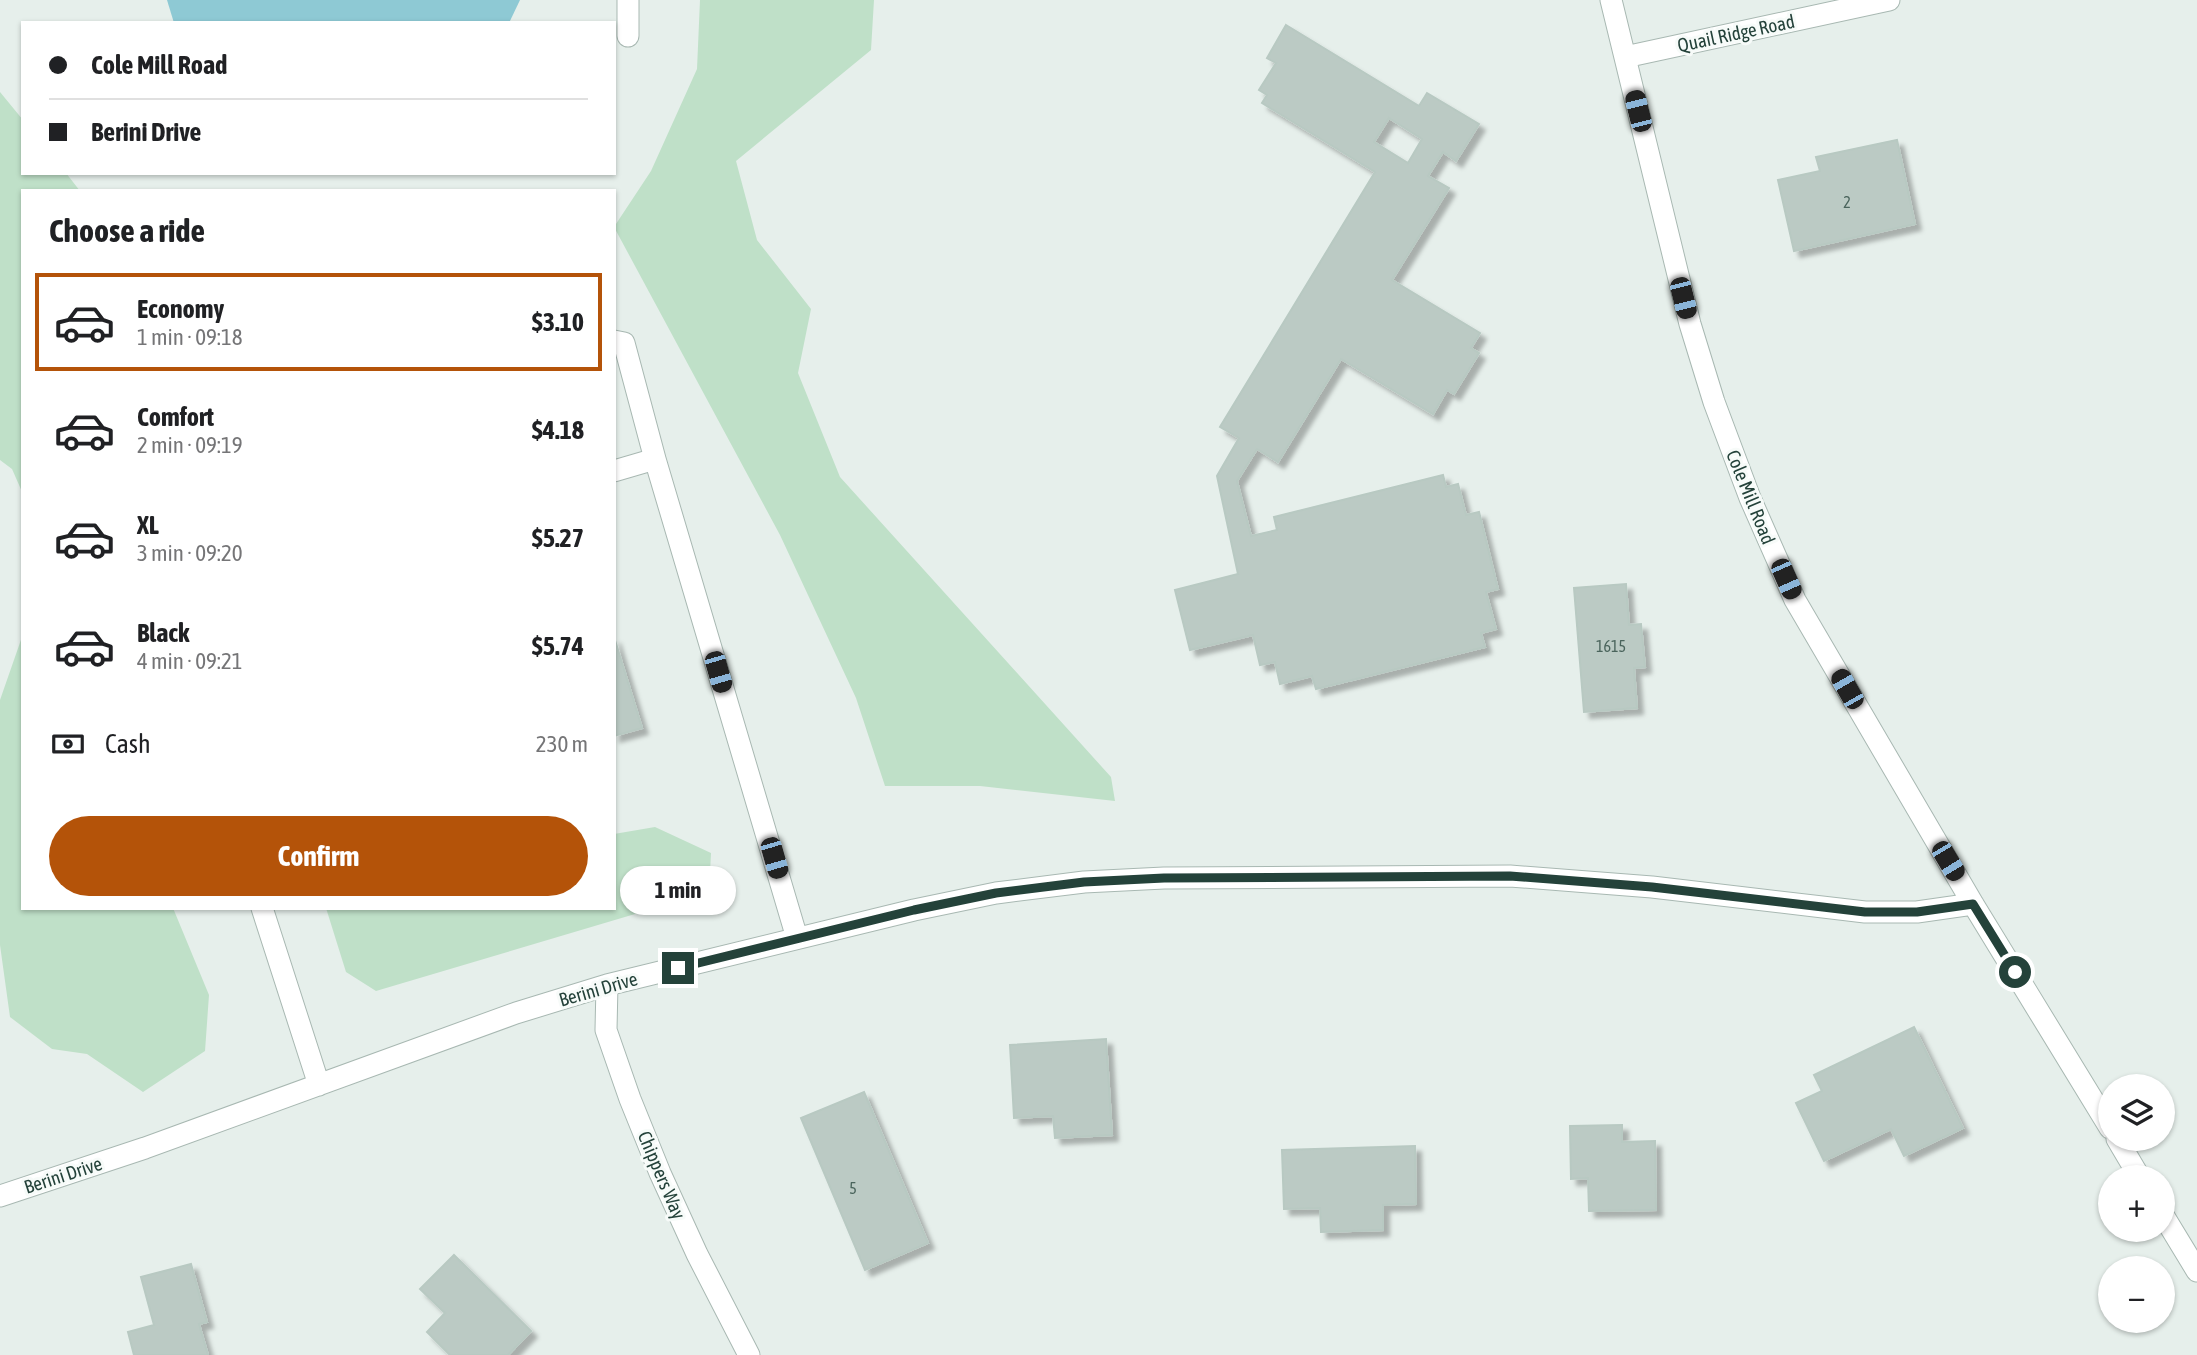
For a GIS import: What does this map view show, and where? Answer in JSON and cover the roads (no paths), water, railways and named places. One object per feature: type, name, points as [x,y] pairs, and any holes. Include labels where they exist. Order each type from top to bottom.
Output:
[{"type":"street","points":[[628,0],[628,36]]},
{"type":"street","name":"Cole Mill Road","points":[[1611,0],[1690,324],[1714,402],[1750,498],[1795,600],[1973,904],[2098,1108]]},
{"type":"street","name":"Quail Ridge Road","points":[[1625,57],[1889,0]]},
{"type":"street","points":[[616,341],[624,343],[655,459],[797,938]]},
{"type":"street","points":[[616,470],[655,459]]},
{"type":"street","name":"Berini Drive","points":[[0,1196],[145,1148],[516,1013],[607,985],[914,910],[996,893],[1084,882],[1164,878],[1510,876],[1652,887],[1865,912],[1917,912],[1973,904]]},
{"type":"street","points":[[263,910],[318,1085]]},
{"type":"street","name":"Chippers Way","points":[[607,985],[606,1030],[630,1099],[692,1243],[749,1355]]},
{"type":"street","points":[[2175,1235],[2197,1271]]},
{"type":"water","points":[[167,0],[520,0],[510,21],[173,21]]}]
